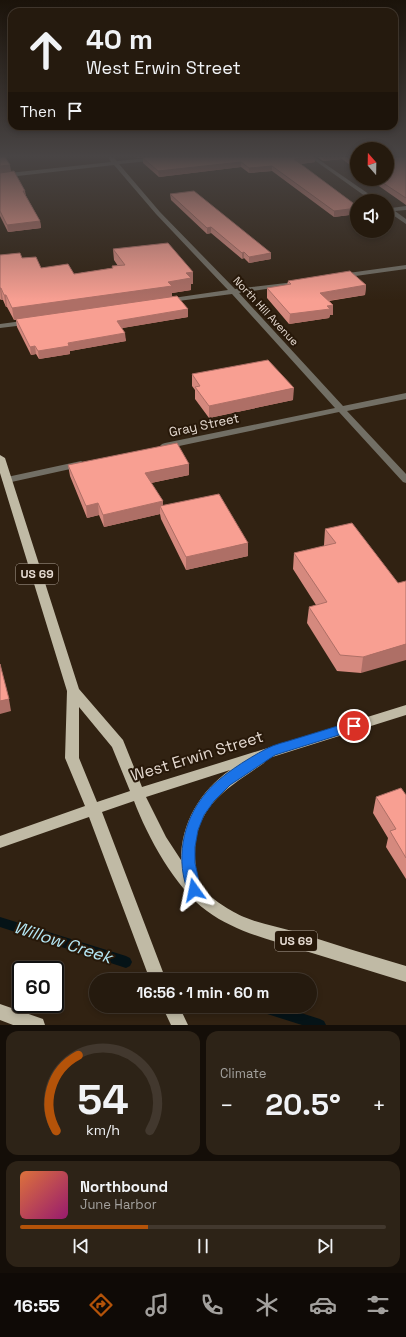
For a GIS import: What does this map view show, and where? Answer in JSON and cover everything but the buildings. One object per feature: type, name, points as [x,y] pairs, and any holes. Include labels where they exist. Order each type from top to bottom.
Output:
[{"type":"main road","name":"US 69","points":[[0,458],[73,691],[72,758],[93,808],[155,973]]},
{"type":"main road","name":"US 69","points":[[73,691],[118,744],[137,794],[161,842],[194,890],[212,906],[240,923],[406,974]]},
{"type":"main road","name":"West Erwin Street","points":[[0,842],[93,808],[406,710]]},
{"type":"main road","points":[[194,890],[188,863],[188,847],[192,830],[199,812],[210,797],[225,782],[271,752]]},
{"type":"main road","points":[[0,1012],[37,1025]]},
{"type":"main road","points":[[174,1013],[180,1025]]},
{"type":"street","name":"North Hill Avenue","points":[[151,205],[233,291],[406,480]]},
{"type":"street","points":[[394,209],[406,208]]},
{"type":"street","points":[[394,213],[406,222]]},
{"type":"street","points":[[335,277],[406,267]]},
{"type":"street","points":[[156,303],[312,280]]},
{"type":"street","points":[[0,326],[39,321]]},
{"type":"street","name":"Gray Street","points":[[155,448],[406,396]]},
{"type":"street","points":[[7,480],[93,461]]},
{"type":"waterway","name":"Willow Creek","points":[[0,922],[126,962]]},
{"type":"waterway","name":"Willow Creek","points":[[283,1013],[320,1025]]},
{"type":"route","points":[[194,890],[188,863],[188,847],[192,830],[199,812],[210,797],[225,782],[271,752],[354,726]]}]
